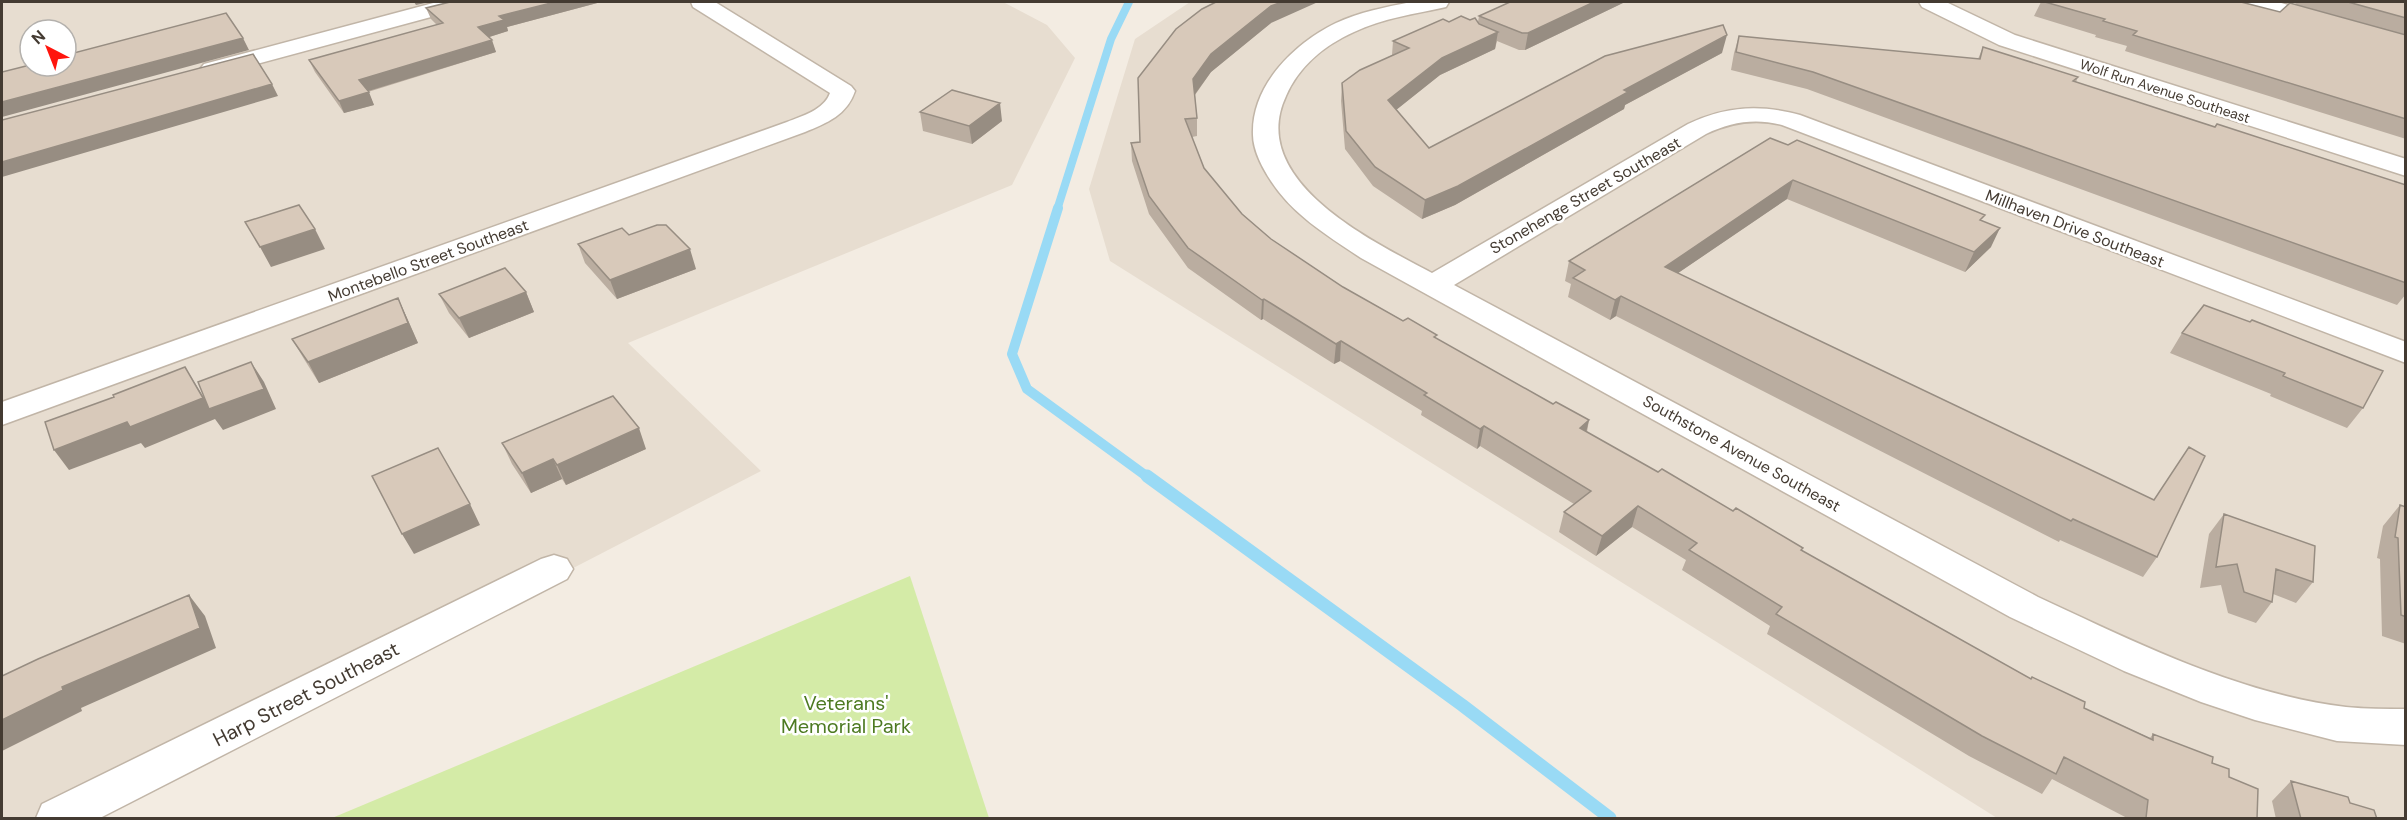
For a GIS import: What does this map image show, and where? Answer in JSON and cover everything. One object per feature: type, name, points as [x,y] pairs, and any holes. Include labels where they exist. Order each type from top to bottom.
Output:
[{"type":"street","points":[[196,73],[460,2]]},
{"type":"street","name":"Montebello Street Southeast","points":[[2,414],[796,127],[824,116],[841,102],[843,92],[701,2]]},
{"type":"street","name":"Southstone Avenue Southeast","points":[[1438,2],[1377,17],[1344,28],[1311,48],[1276,87],[1265,135],[1283,179],[1306,204],[1371,252],[2024,607],[2095,641],[2198,684],[2265,705],[2339,723],[2406,727]]},
{"type":"street","name":"Wolf Run Avenue Southeast","points":[[1930,2],[2007,40],[2406,168]]},
{"type":"street","points":[[2258,2],[2406,46]]},
{"type":"street","name":"Stonehenge Street Southeast","points":[[1432,285],[1697,129],[1725,117],[1742,114]]},
{"type":"street","name":"Millhaven Drive Southeast","points":[[1742,114],[1764,114],[1791,120],[2406,353]]},
{"type":"street","name":"Harp Street Southeast","points":[[58,819],[554,569]]},
{"type":"shaded area","points":[[2,2],[1003,2],[1047,25],[1075,58],[1012,185],[628,343],[761,471],[89,818],[2,818]]},
{"type":"shaded area","points":[[1190,2],[2405,2],[2405,818],[1997,818],[1110,261],[1089,189],[1135,39]]},
{"type":"green space","name":"Veterans' Memorial Park","points":[[910,576],[989,818],[332,818]]},
{"type":"building","points":[[450,2],[555,2],[499,16],[504,20],[478,27],[492,40],[359,80],[369,92],[339,101],[309,60],[443,23],[426,8]]},
{"type":"building","points":[[1216,2],[1282,2],[1271,6],[1211,54],[1193,79],[1197,118],[1185,119],[1204,168],[1242,214],[1271,239],[1343,287],[1403,321],[1408,318],[1437,335],[1434,337],[1553,404],[1556,402],[1589,420],[1580,428],[1658,472],[1662,469],[1733,511],[1736,508],[1803,548],[1801,550],[2031,679],[2032,677],[2085,702],[2084,708],[2153,740],[2153,734],[2213,757],[2212,763],[2229,769],[2229,777],[2258,789],[2257,819],[2148,819],[2146,818],[2148,800],[2064,757],[2056,774],[1982,736],[1776,614],[1782,607],[1689,550],[1697,543],[1638,506],[1602,536],[1564,512],[1591,491],[1484,426],[1480,429],[1424,395],[1427,393],[1341,341],[1336,344],[1264,299],[1262,300],[1188,248],[1149,196],[1131,143],[1140,142],[1138,78],[1176,29],[1202,9]]},
{"type":"building","points":[[1510,2],[1594,2],[1528,33],[1522,33],[1479,16]]},
{"type":"building","points":[[2045,2],[2241,2],[2280,12],[2290,3],[2406,35],[2406,119],[2133,35],[2137,31],[2103,21],[2105,19]]},
{"type":"building","points":[[2348,2],[2406,2],[2406,18]]},
{"type":"building","points":[[226,13],[243,38],[2,102],[2,72],[18,68],[18,78],[78,78],[78,52]]},
{"type":"building","points":[[1461,16],[1470,20],[1475,18],[1479,24],[1498,32],[1442,58],[1388,100],[1429,148],[1605,56],[1723,25],[1727,35],[1624,90],[1628,92],[1458,186],[1425,200],[1375,167],[1346,131],[1342,83],[1360,70],[1409,48],[1393,41],[1443,19],[1449,22]]},
{"type":"building","points":[[1739,36],[1980,59],[1983,47],[2078,77],[2073,81],[2215,127],[2217,124],[2406,185],[2406,283],[1813,72],[1736,52]]},
{"type":"building","points":[[253,54],[272,84],[2,162],[2,120]]},
{"type":"building","points":[[952,90],[1000,103],[969,126],[920,112]]},
{"type":"building","points":[[1770,138],[1788,145],[1797,140],[1985,215],[1980,220],[2000,228],[1974,252],[1793,180],[1665,267],[2154,500],[2189,447],[2205,456],[2157,557],[2073,519],[2071,521],[1621,296],[1615,300],[1573,278],[1585,270],[1569,261]]},
{"type":"building","points":[[299,205],[315,229],[260,247],[245,222]]},
{"type":"building","points":[[657,225],[666,225],[690,249],[610,280],[578,244],[622,228],[629,235]]},
{"type":"building","points":[[505,268],[526,292],[459,318],[439,294]]},
{"type":"building","points":[[398,298],[408,323],[308,362],[292,339]]},
{"type":"building","points":[[2204,305],[2250,322],[2252,320],[2383,371],[2363,408],[2283,376],[2285,373],[2182,333]]},
{"type":"building","points":[[251,362],[264,389],[209,409],[198,382]]},
{"type":"building","points":[[185,367],[203,398],[130,427],[127,422],[54,450],[45,422],[114,397],[113,395]]},
{"type":"building","points":[[613,396],[639,428],[557,465],[553,459],[522,473],[502,443]]},
{"type":"building","points":[[438,448],[470,504],[402,534],[372,476]]},
{"type":"building","points":[[2400,505],[2406,507],[2406,617],[2401,615],[2398,538],[2395,537]]},
{"type":"building","points":[[2224,514],[2315,546],[2313,582],[2276,569],[2272,602],[2244,592],[2237,564],[2216,567]]},
{"type":"building","points":[[189,595],[200,628],[62,687],[63,690],[2,720],[2,676]]},
{"type":"building","points":[[2291,781],[2348,797],[2350,803],[2374,810],[2377,819],[2301,819]]},
{"type":"waterway","points":[[1057,210],[1111,39],[1129,2]]},
{"type":"waterway","points":[[1058,208],[1012,354],[1027,389],[1149,478]]},
{"type":"waterway","points":[[1147,476],[1462,705],[1610,818]]}]
